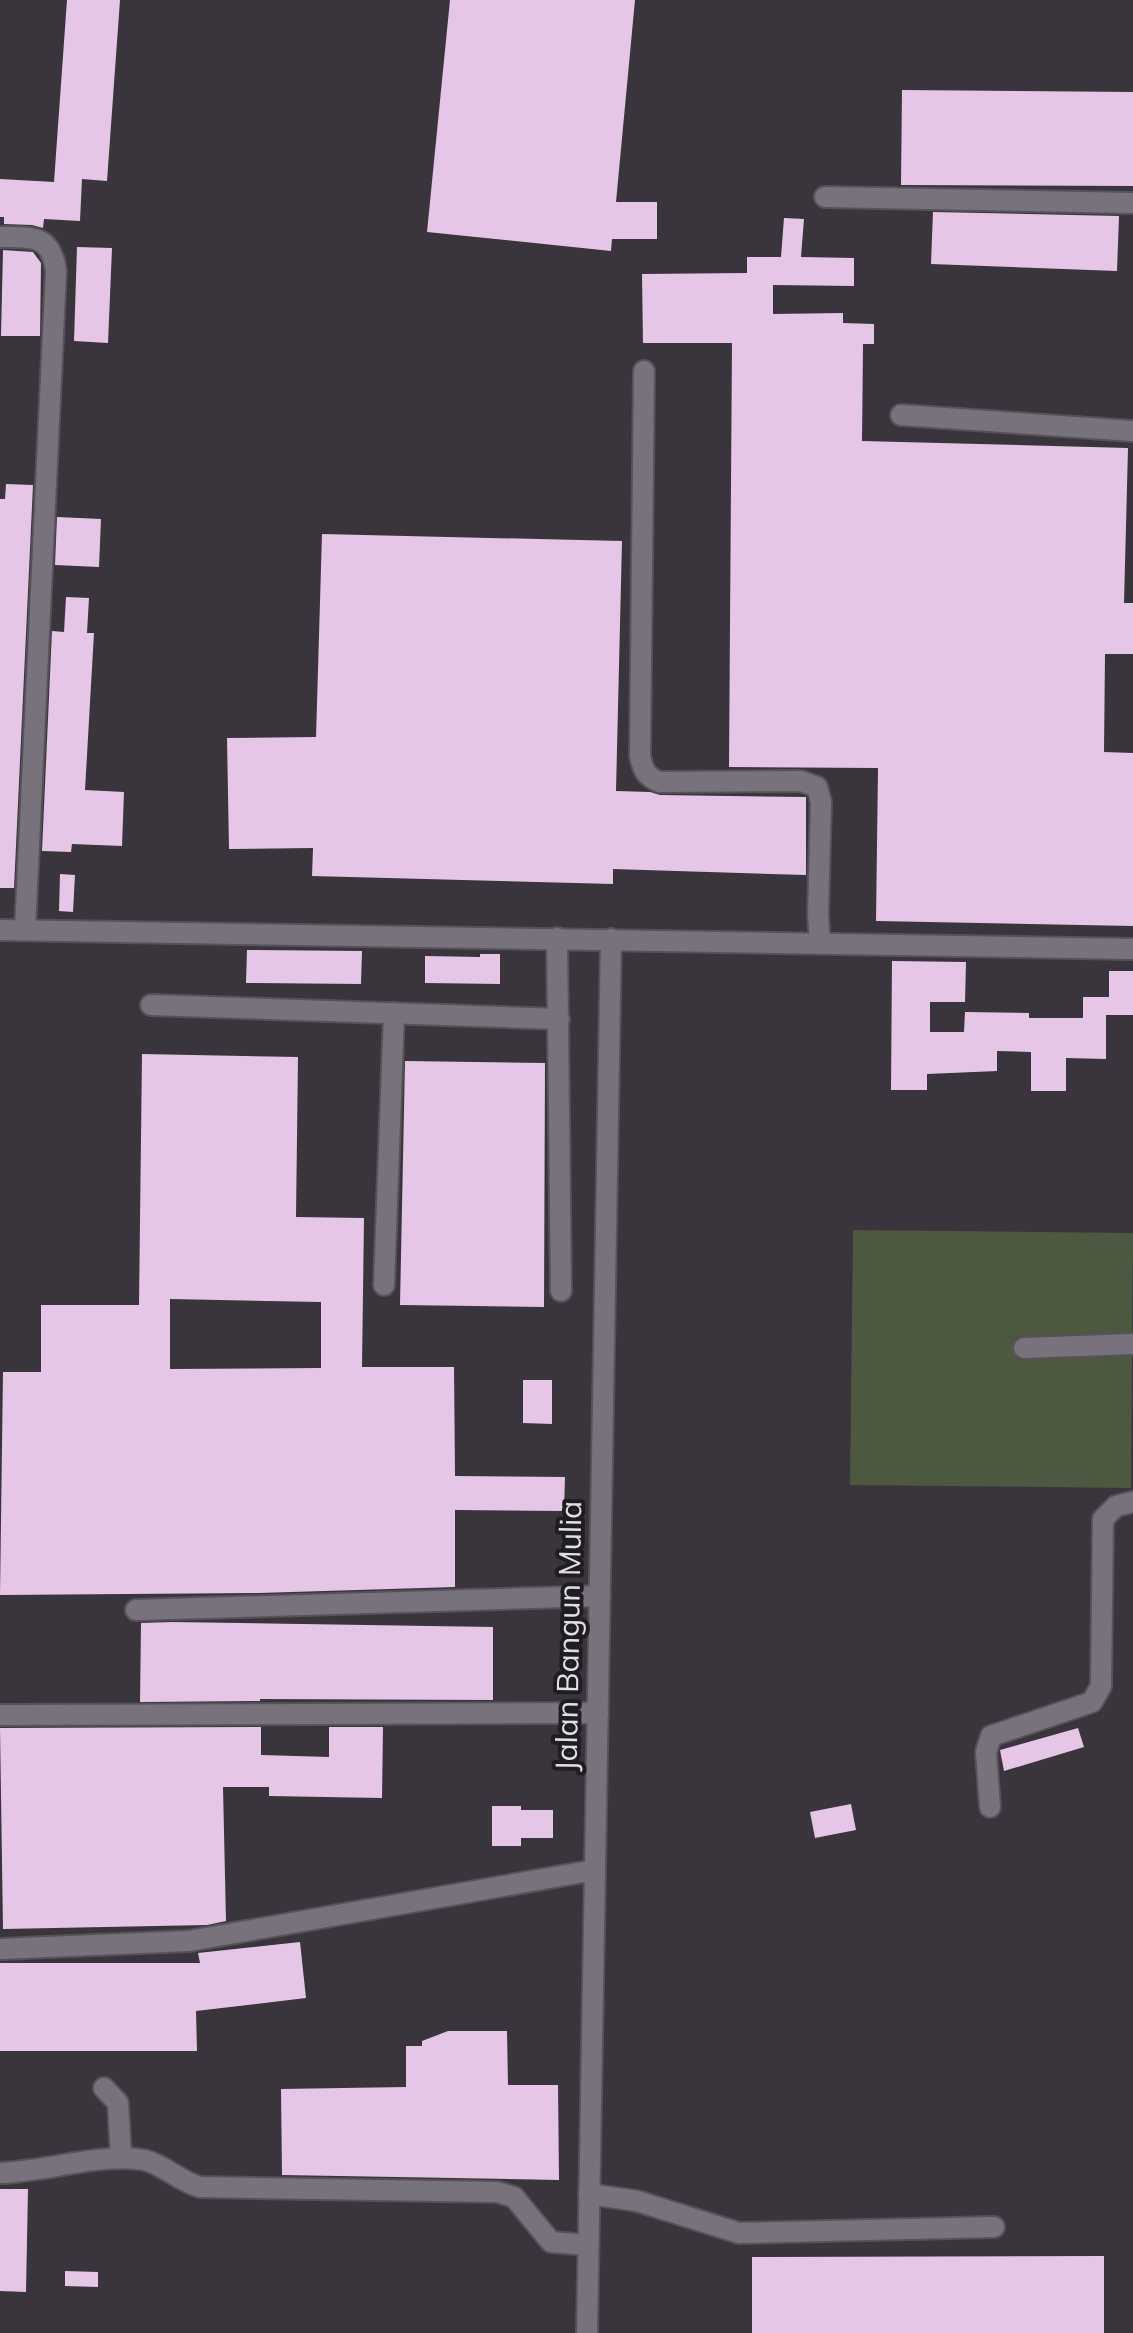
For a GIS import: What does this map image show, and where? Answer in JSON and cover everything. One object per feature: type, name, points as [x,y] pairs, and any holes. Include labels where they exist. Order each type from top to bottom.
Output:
[{"type":"street","points":[[825,197],[1133,203]]},
{"type":"street","points":[[0,237],[37,239],[47,244],[54,253],[56,271],[25,930]]},
{"type":"street","points":[[644,371],[640,740],[643,769],[650,778],[660,782],[801,781],[817,787],[821,802],[820,944]]},
{"type":"street","points":[[901,415],[1133,431]]},
{"type":"street","points":[[0,930],[1133,949]]},
{"type":"street","points":[[557,938],[561,1291]]},
{"type":"street","name":"Jalan Bangun Mulia","points":[[587,2333],[611,939]]},
{"type":"street","points":[[151,1005],[559,1019]]},
{"type":"street","points":[[384,1285],[394,1013]]},
{"type":"street","points":[[1024,1348],[1133,1344]]},
{"type":"street","points":[[990,1807],[986,1752],[991,1736],[1092,1702],[1101,1686],[1103,1519],[1116,1506],[1133,1502]]},
{"type":"street","points":[[136,1610],[600,1596]]},
{"type":"street","points":[[0,1715],[598,1713]]},
{"type":"street","points":[[0,1949],[189,1941],[595,1870]]},
{"type":"street","points":[[104,2088],[118,2103],[121,2157]]},
{"type":"street","points":[[0,2173],[24,2173],[121,2157],[156,2164],[200,2187],[497,2192],[514,2197],[551,2242],[588,2245]]},
{"type":"street","points":[[589,2194],[637,2201],[739,2233],[994,2227]]},
{"type":"green space","points":[[853,1230],[1133,1233],[1131,1488],[850,1485]]},
{"type":"building","points":[[67,0],[120,0],[107,181],[82,179],[80,221],[44,219],[43,228],[4,224],[4,217],[0,217],[0,179],[54,182]]},
{"type":"building","points":[[450,0],[635,0],[616,202],[657,202],[657,239],[612,239],[611,251],[427,232]]},
{"type":"building","points":[[902,90],[1133,92],[1133,186],[901,185]]},
{"type":"building","points":[[933,212],[1119,216],[1117,271],[931,264]]},
{"type":"building","points":[[784,218],[804,219],[801,257],[854,258],[854,286],[773,285],[773,314],[843,313],[843,323],[874,324],[874,344],[863,344],[862,441],[1128,448],[1124,603],[1133,603],[1133,654],[1105,654],[1104,752],[1133,753],[1133,926],[876,921],[878,768],[729,767],[732,343],[643,343],[642,274],[747,273],[747,257],[781,257]]},
{"type":"building","points":[[77,247],[112,248],[108,343],[74,341]]},
{"type":"building","points":[[3,250],[33,252],[41,263],[40,336],[1,336]]},
{"type":"building","points":[[6,484],[33,485],[14,888],[0,888],[0,499],[5,499]]},
{"type":"building","points":[[57,517],[101,519],[99,567],[55,565]]},
{"type":"building","points":[[322,534],[622,541],[616,791],[660,795],[806,797],[806,875],[613,869],[613,884],[312,876],[313,848],[229,849],[227,738],[316,737]]},
{"type":"building","points":[[66,597],[89,598],[87,633],[94,633],[85,790],[124,792],[122,846],[72,844],[71,852],[42,851],[52,631],[64,632]]},
{"type":"building","points":[[60,874],[75,875],[73,912],[59,911]]},
{"type":"building","points":[[247,950],[362,951],[361,984],[246,983]]},
{"type":"building","points":[[480,954],[500,954],[500,984],[425,983],[425,956],[480,957]]},
{"type":"building","points":[[892,961],[966,962],[965,1002],[930,1002],[930,1032],[964,1032],[965,1012],[1029,1013],[1029,1018],[1083,1018],[1083,997],[1109,997],[1109,971],[1133,971],[1133,1015],[1106,1015],[1106,1059],[1066,1058],[1066,1091],[1031,1091],[1031,1052],[997,1051],[997,1071],[927,1074],[927,1090],[891,1090]]},
{"type":"building","points":[[142,1054],[298,1057],[296,1217],[364,1218],[362,1367],[454,1367],[455,1476],[565,1477],[564,1511],[455,1510],[455,1587],[259,1593],[0,1595],[3,1372],[41,1372],[41,1305],[139,1305]],"holes":[[[170,1299],[321,1302],[321,1368],[170,1369]]]},
{"type":"building","points":[[405,1061],[545,1063],[544,1307],[400,1305]]},
{"type":"building","points":[[523,1380],[552,1380],[552,1424],[523,1423]]},
{"type":"building","points":[[141,1623],[493,1627],[493,1700],[140,1702]]},
{"type":"building","points":[[261,1727],[261,1755],[329,1757],[329,1727],[383,1727],[382,1798],[269,1796],[269,1787],[223,1787],[226,1921],[207,1925],[3,1929],[0,1728]]},
{"type":"building","points":[[1078,1728],[1084,1747],[1004,1771],[1000,1750]]},
{"type":"building","points":[[851,1804],[856,1830],[815,1838],[810,1812]]},
{"type":"building","points":[[492,1806],[553,1810],[553,1838],[521,1838],[521,1846],[492,1846]]},
{"type":"building","points":[[300,1942],[306,1998],[196,2011],[197,2051],[0,2051],[0,1963],[200,1963],[198,1953]]},
{"type":"building","points":[[448,2031],[507,2031],[508,2085],[558,2085],[559,2180],[282,2175],[281,2089],[406,2087],[406,2046],[422,2046],[422,2041]]},
{"type":"building","points":[[0,2189],[28,2189],[26,2292],[0,2291]]},
{"type":"building","points":[[1104,2256],[1104,2333],[752,2333],[752,2257]]},
{"type":"building","points":[[65,2271],[98,2272],[98,2287],[65,2286]]}]
